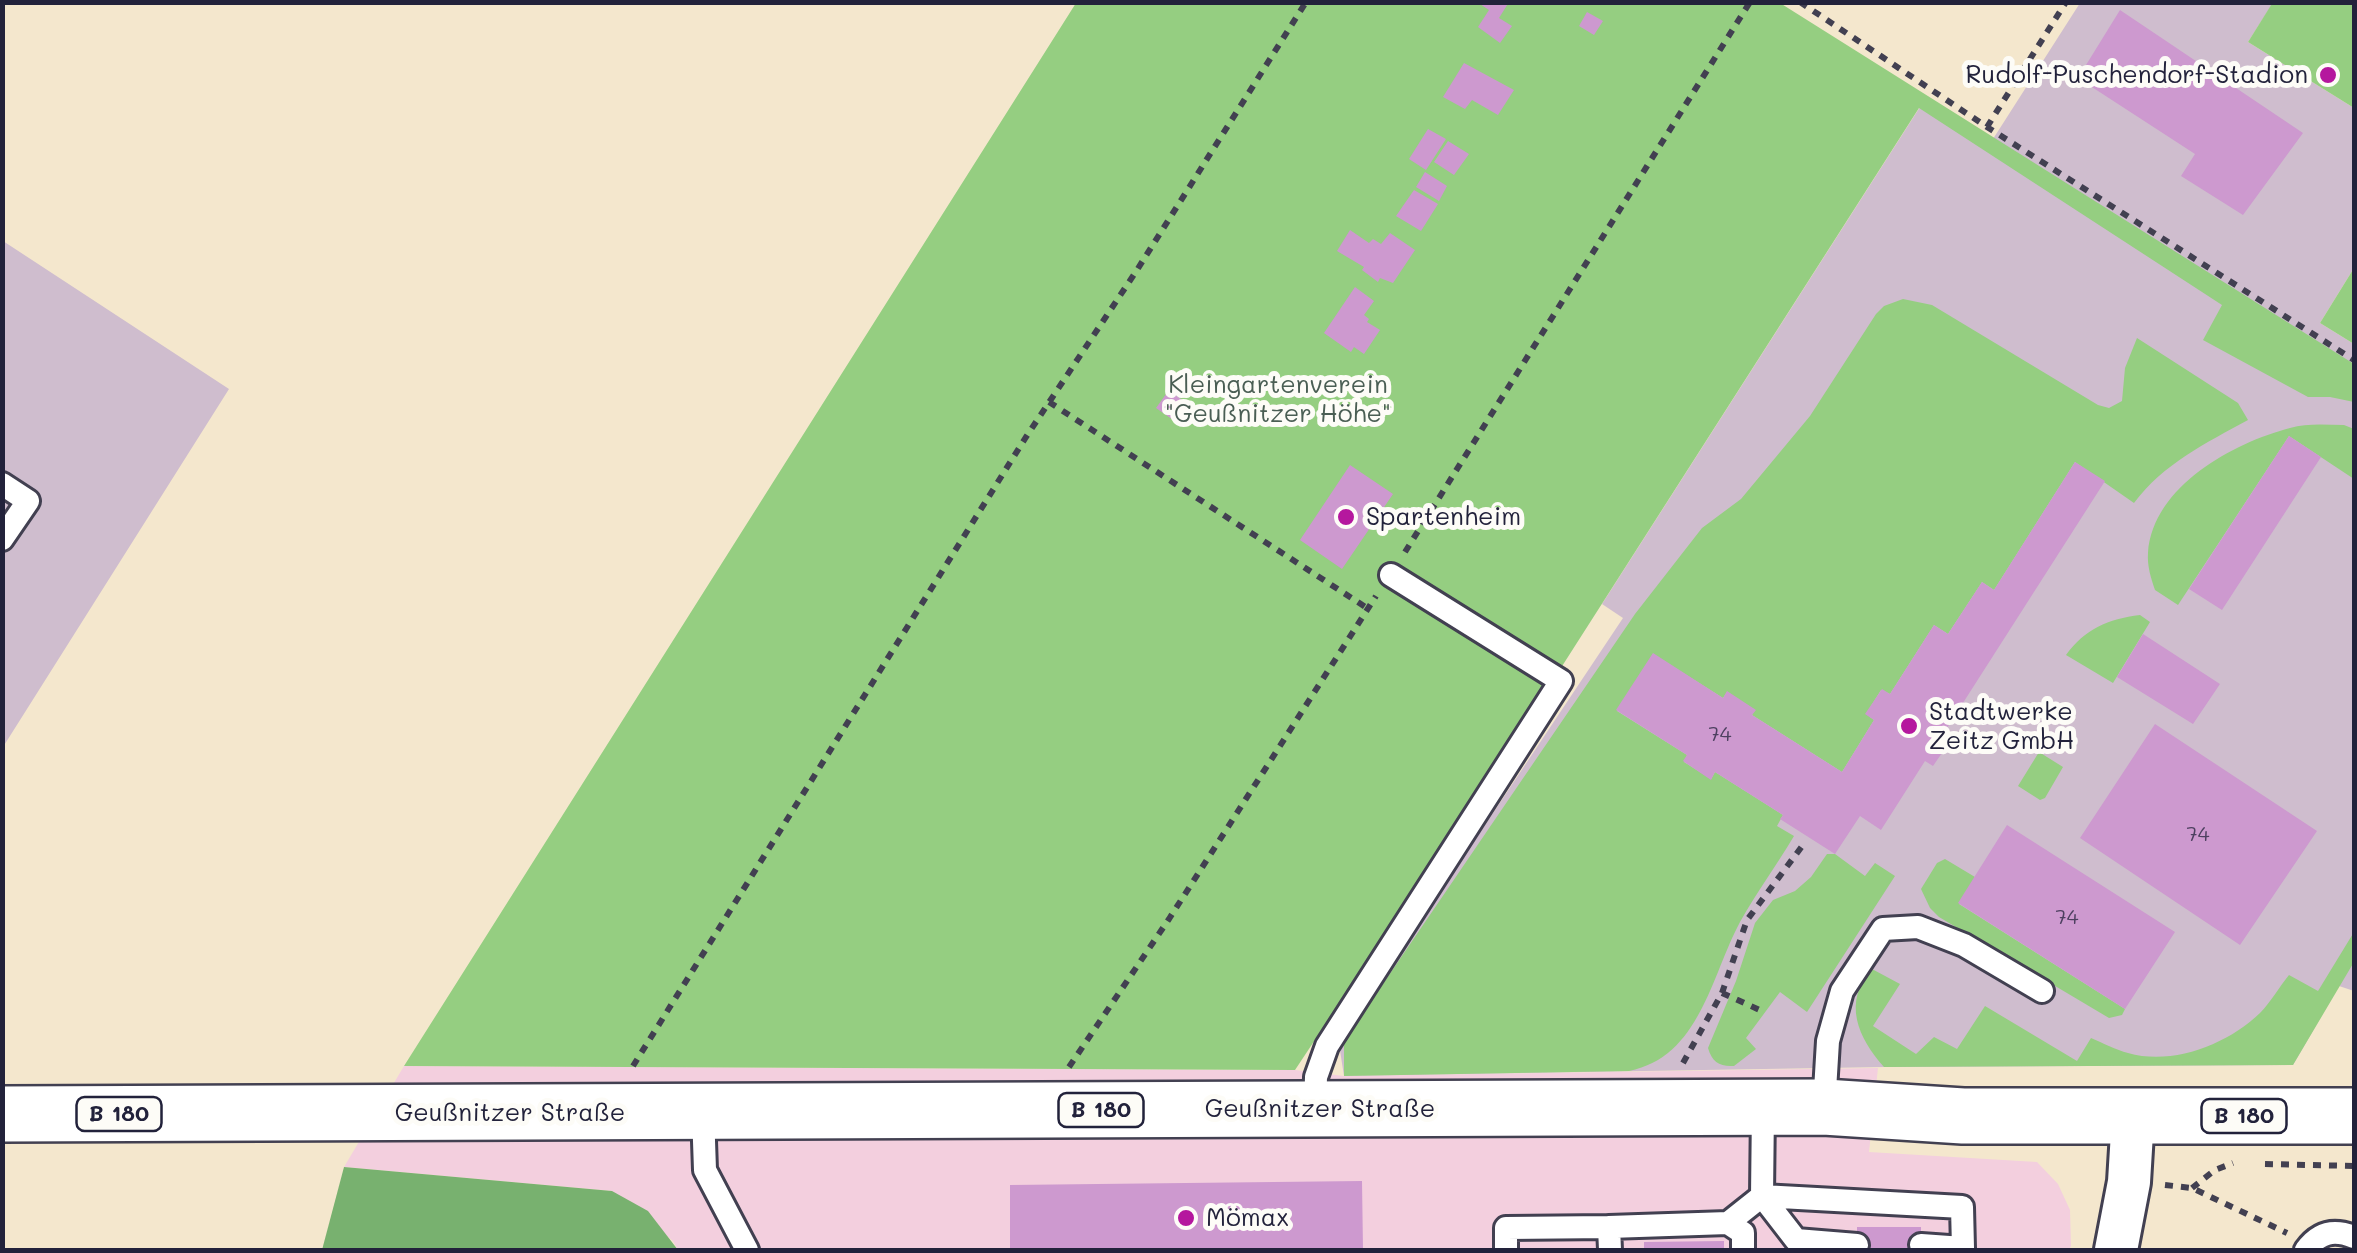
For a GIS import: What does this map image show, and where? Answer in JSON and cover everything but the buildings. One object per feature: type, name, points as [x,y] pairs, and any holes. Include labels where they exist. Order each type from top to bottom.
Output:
[{"type":"main road","name":"Geußnitzer Straße","points":[[2,1114],[1824,1107],[1963,1116],[2354,1116]]},
{"type":"street","points":[[2116,1250],[2129,1182],[2133,1116]]},
{"type":"lane","points":[[2,484],[28,502],[2,539]]},
{"type":"lane","points":[[1315,1109],[1316,1077],[1327,1046],[1561,682],[1391,575]]},
{"type":"lane","points":[[1824,1107],[1828,1041],[1842,991],[1883,930],[1918,927],[1964,945],[2042,991]]},
{"type":"lane","points":[[1764,1108],[1762,1196],[1795,1245],[1857,1244]]},
{"type":"lane","points":[[702,1112],[705,1170],[747,1250]]},
{"type":"lane","points":[[1506,1250],[1506,1228],[1610,1239],[1728,1223],[1762,1196],[1962,1207],[1963,1249],[1921,1245]]},
{"type":"lane","points":[[1728,1223],[1743,1232],[1743,1250]]},
{"type":"lane","points":[[2308,1247],[2315,1238],[2338,1231],[2354,1237]]},
{"type":"path","points":[[617,1113],[624,1081],[1049,402],[1306,2]]},
{"type":"path","points":[[1987,127],[2066,2]]},
{"type":"path","points":[[1806,4],[1987,127],[2354,360]]},
{"type":"path","points":[[1049,402],[1367,608]]},
{"type":"path","points":[[1658,1108],[1722,993],[1747,920],[1803,844]]},
{"type":"path","points":[[1722,993],[1762,1010]]},
{"type":"path","points":[[2192,1188],[2214,1170],[2246,1161]]},
{"type":"path","points":[[2258,1163],[2354,1166]]},
{"type":"path","points":[[2129,1182],[2192,1188],[2308,1247]]},
{"type":"shaded area","points":[[2080,3],[2273,3],[2248,42],[2354,108],[2354,268],[2320,323],[2354,344],[2354,991],[2339,986],[2293,1065],[1344,1076],[1339,1044],[1623,618],[1602,604],[1927,96],[1993,139]]},
{"type":"shaded area","points":[[3,241],[229,389],[3,747]]},
{"type":"shaded area","points":[[404,1066],[1295,1070],[1344,1076],[1878,1068],[1869,1152],[2037,1162],[2058,1184],[2070,1210],[2071,1246],[2069,1250],[678,1250],[673,1241],[612,1191],[344,1167]]},
{"type":"green space","name":"Rudolf-Puschendorf-Stadion","points":[[2273,2],[2354,3],[2354,108],[2248,42]]},
{"type":"green space","name":"Kleingartenverein \"Geußnitzer Höhe\"","points":[[1076,3],[1780,3],[2354,364],[2354,402],[2308,397],[2203,340],[2222,305],[1919,108],[1534,710],[1295,1070],[404,1066]]},
{"type":"green space","points":[[2354,268],[2354,344],[2320,323]]},
{"type":"green space","points":[[1903,299],[1932,305],[2109,408],[2122,401],[2125,368],[2137,338],[2238,403],[2248,420],[2172,466],[2134,503],[2075,462],[1994,590],[1982,582],[1948,634],[1934,625],[1890,694],[1881,690],[1866,714],[1874,720],[1842,772],[1752,715],[1755,710],[1727,692],[1723,698],[1653,654],[1617,711],[1687,755],[1684,762],[1711,779],[1715,772],[1783,815],[1777,826],[1794,836],[1740,922],[1688,1032],[1653,1063],[1629,1071],[1344,1076],[1344,1041],[1635,614],[1702,528],[1741,499],[1810,416],[1876,314],[1884,306]]},
{"type":"green space","points":[[2303,425],[2344,425],[2354,429],[2354,479],[2289,436],[2178,605],[2155,590],[2148,558],[2153,529],[2180,488],[2221,456],[2244,444]]},
{"type":"green space","points":[[2140,615],[2150,622],[2113,683],[2066,655],[2098,627]]},
{"type":"green space","points":[[2039,752],[2063,767],[2040,800],[2018,786]]},
{"type":"green space","points":[[1827,854],[1835,854],[1865,876],[1875,863],[1895,876],[1807,1012],[1780,992],[1746,1038],[1756,1049],[1734,1066],[1721,1064],[1708,1048],[1755,923],[1773,900],[1795,891],[1811,877]]},
{"type":"green space","points":[[1945,859],[1975,877],[1959,904],[2125,1009],[2122,1015],[2109,1018],[1939,917],[1921,889],[1937,863]]},
{"type":"green space","points":[[2354,932],[2354,962],[2293,1065],[1884,1067],[1867,1044],[1857,1020],[1858,994],[1872,969],[1900,984],[1873,1026],[1916,1054],[1934,1037],[1957,1049],[1985,1006],[2077,1061],[2091,1038],[2123,1052],[2145,1056],[2181,1054],[2216,1043],[2247,1024],[2264,1009],[2289,975],[2318,991]]},
{"type":"green space","points":[[344,1167],[612,1191],[648,1211],[678,1250],[322,1250]]},
{"type":"place","name":"Rudolf-Puschendorf-Stadion","points":[[2328,75]]},
{"type":"place","name":"Spartenheim","points":[[1346,517]]},
{"type":"place","name":"Stadtwerke Zeitz GmbH","points":[[1909,726]]},
{"type":"place","name":"Mömax","points":[[1186,1218]]}]
